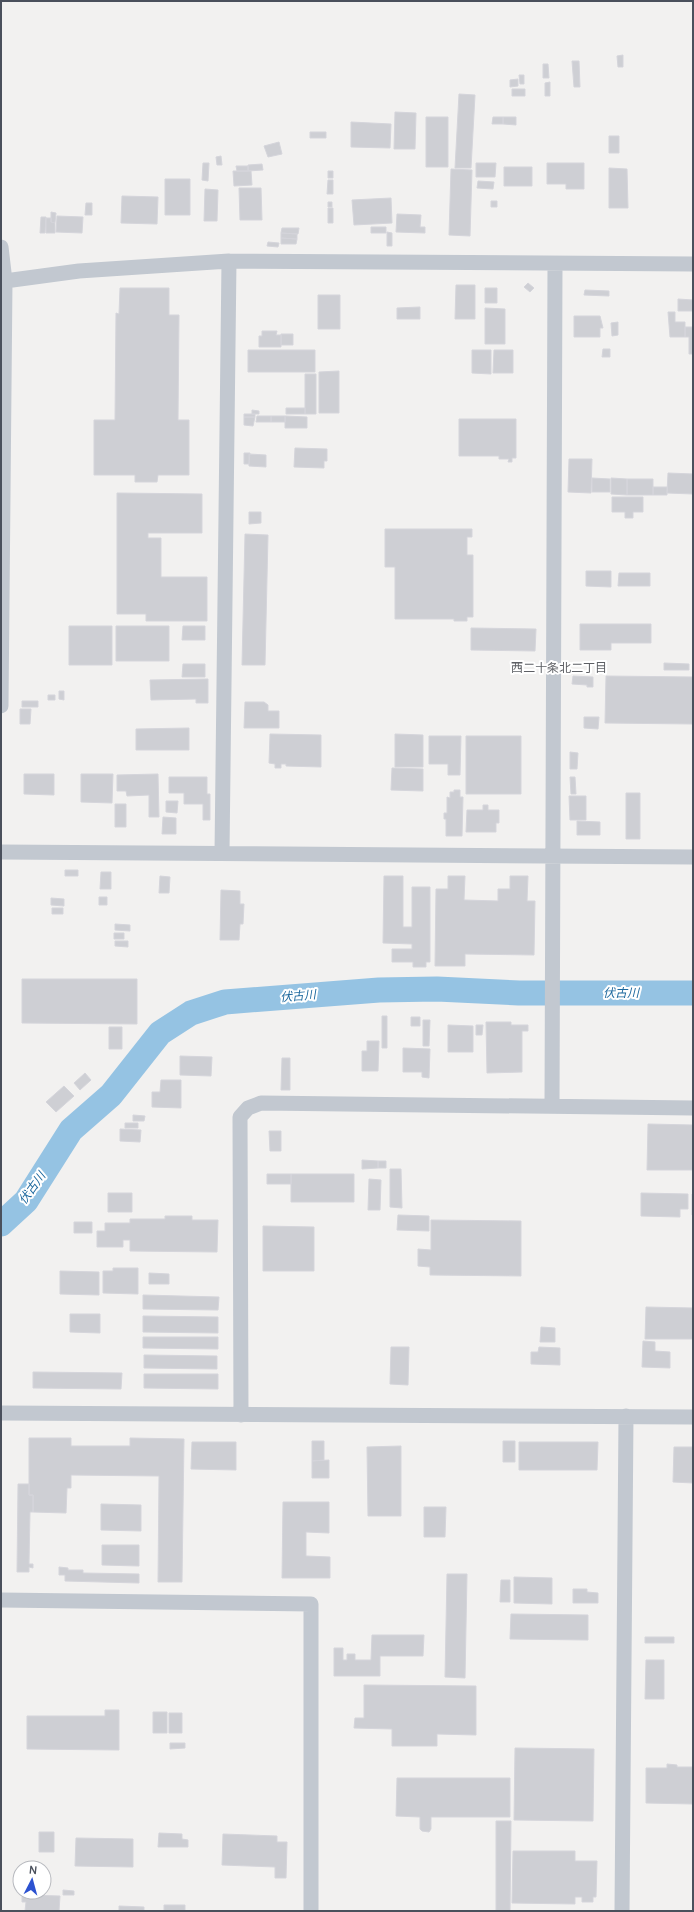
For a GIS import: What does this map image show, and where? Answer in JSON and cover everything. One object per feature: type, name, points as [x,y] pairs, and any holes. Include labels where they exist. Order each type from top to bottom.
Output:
[{"type":"street","points":[[1,247],[5,281],[1,706]]},
{"type":"street","points":[[5,281],[79,271],[229,261],[693,264]]},
{"type":"street","points":[[222,853],[229,261]]},
{"type":"street","points":[[552,1106],[555,264]]},
{"type":"street","points":[[1,852],[693,857]]},
{"type":"street","points":[[241,1415],[240,1117],[248,1108],[261,1103],[693,1108]]},
{"type":"street","points":[[1,1413],[693,1417]]},
{"type":"street","points":[[622,1911],[626,1416]]},
{"type":"street","points":[[1,1600],[311,1604],[311,1911]]},
{"type":"building","points":[[623,55],[623,67],[618,67],[617,56]]},
{"type":"building","points":[[572,61],[579,61],[580,87],[574,87]]},
{"type":"building","points":[[543,64],[548,64],[549,78],[543,78]]},
{"type":"building","points":[[519,75],[524,75],[524,84],[520,84]]},
{"type":"building","points":[[518,79],[518,86],[510,87],[510,80]]},
{"type":"building","points":[[550,82],[550,96],[545,96],[545,83]]},
{"type":"building","points":[[512,89],[525,89],[525,96],[512,96]]},
{"type":"building","points":[[459,94],[475,95],[471,168],[455,168]]},
{"type":"building","points":[[395,112],[416,113],[415,149],[394,149]]},
{"type":"building","points":[[426,117],[448,117],[448,167],[426,167]]},
{"type":"building","points":[[493,117],[503,117],[503,124],[492,124]]},
{"type":"building","points":[[503,117],[516,117],[516,125],[503,124]]},
{"type":"building","points":[[351,122],[391,124],[390,148],[351,147]]},
{"type":"building","points":[[310,132],[326,132],[326,138],[310,138]]},
{"type":"building","points":[[609,136],[619,136],[619,153],[609,153]]},
{"type":"building","points":[[279,142],[282,154],[268,157],[264,146]]},
{"type":"building","points":[[221,156],[222,165],[217,165],[216,157]]},
{"type":"building","points":[[203,163],[209,163],[208,181],[202,180]]},
{"type":"building","points":[[476,163],[496,163],[495,177],[476,177]]},
{"type":"building","points":[[547,163],[584,163],[584,189],[566,189],[566,184],[547,184]]},
{"type":"building","points":[[262,164],[263,170],[248,171],[248,165]]},
{"type":"building","points":[[236,166],[248,166],[248,171],[237,171]]},
{"type":"building","points":[[504,167],[532,167],[532,186],[504,186]]},
{"type":"building","points":[[609,168],[627,169],[628,208],[609,208]]},
{"type":"building","points":[[451,169],[472,170],[470,236],[449,235]]},
{"type":"building","points":[[233,171],[251,171],[252,185],[234,186]]},
{"type":"building","points":[[328,171],[333,171],[333,178],[328,178]]},
{"type":"building","points":[[165,179],[190,179],[190,215],[165,215]]},
{"type":"building","points":[[328,180],[333,180],[333,194],[327,194]]},
{"type":"building","points":[[478,181],[494,182],[493,189],[477,188]]},
{"type":"building","points":[[239,188],[261,188],[262,220],[240,220]]},
{"type":"building","points":[[205,189],[218,190],[217,221],[204,221]]},
{"type":"building","points":[[122,196],[158,197],[157,224],[121,223]]},
{"type":"building","points":[[391,198],[392,223],[354,225],[352,200]]},
{"type":"building","points":[[491,201],[497,201],[497,207],[491,207]]},
{"type":"building","points":[[328,202],[332,202],[332,207],[328,207]]},
{"type":"building","points":[[86,203],[92,203],[92,215],[85,215]]},
{"type":"building","points":[[328,208],[333,208],[333,223],[328,223]]},
{"type":"building","points":[[51,212],[56,213],[55,223],[51,222]]},
{"type":"building","points":[[397,214],[421,215],[420,227],[425,227],[425,233],[396,232]]},
{"type":"building","points":[[57,216],[83,217],[82,233],[56,232]]},
{"type":"building","points":[[41,217],[46,217],[45,233],[40,233]]},
{"type":"building","points":[[46,218],[51,218],[51,222],[55,223],[55,233],[46,233]]},
{"type":"building","points":[[371,227],[386,227],[386,233],[371,233]]},
{"type":"building","points":[[282,228],[299,228],[298,234],[281,233]]},
{"type":"building","points":[[387,232],[392,233],[392,246],[387,246]]},
{"type":"building","points":[[281,233],[297,234],[297,239],[281,238]]},
{"type":"building","points":[[281,238],[297,239],[296,244],[281,244]]},
{"type":"building","points":[[268,242],[279,243],[278,247],[267,246]]},
{"type":"building","points":[[528,283],[534,288],[530,292],[524,287]]},
{"type":"building","points":[[456,285],[475,285],[475,319],[455,319]]},
{"type":"building","points":[[120,288],[169,288],[169,315],[179,315],[178,420],[189,420],[189,475],[158,475],[157,482],[135,482],[135,475],[94,475],[94,420],[115,420],[116,313],[119,314]]},
{"type":"building","points":[[485,288],[497,288],[497,303],[485,303]]},
{"type":"building","points":[[585,290],[609,291],[609,296],[584,295]]},
{"type":"building","points":[[318,295],[340,295],[340,329],[318,329]]},
{"type":"building","points":[[678,299],[693,300],[693,311],[678,311]]},
{"type":"building","points":[[420,307],[420,319],[397,319],[397,308]]},
{"type":"building","points":[[485,308],[505,309],[505,344],[485,344]]},
{"type":"building","points":[[668,312],[675,312],[675,322],[685,322],[685,337],[670,337]]},
{"type":"building","points":[[574,316],[600,316],[603,328],[600,328],[600,337],[574,337]]},
{"type":"building","points":[[618,322],[618,335],[612,336],[611,323]]},
{"type":"building","points":[[685,327],[693,327],[693,354],[689,354],[689,337],[685,337]]},
{"type":"building","points":[[262,331],[277,331],[276,335],[281,335],[281,347],[259,347],[259,336],[262,336]]},
{"type":"building","points":[[281,334],[293,334],[293,345],[281,345]]},
{"type":"building","points":[[603,349],[610,349],[610,357],[602,357]]},
{"type":"building","points":[[248,350],[315,350],[315,372],[248,372]]},
{"type":"building","points":[[472,350],[491,350],[491,374],[472,373]]},
{"type":"building","points":[[494,350],[513,350],[513,373],[493,373]]},
{"type":"building","points":[[339,371],[339,413],[319,413],[319,372]]},
{"type":"building","points":[[305,374],[316,374],[316,414],[305,414]]},
{"type":"building","points":[[286,408],[305,408],[305,414],[286,414]]},
{"type":"building","points":[[252,410],[259,411],[259,414],[252,414]]},
{"type":"building","points":[[244,414],[255,414],[255,417],[244,417]]},
{"type":"building","points":[[257,416],[271,416],[271,422],[256,422]]},
{"type":"building","points":[[271,416],[285,416],[285,422],[271,422]]},
{"type":"building","points":[[285,416],[307,417],[307,428],[285,428]]},
{"type":"building","points":[[244,417],[255,417],[253,426],[244,425]]},
{"type":"building","points":[[459,419],[516,419],[516,458],[512,458],[512,462],[508,462],[509,459],[499,459],[499,456],[459,456]]},
{"type":"building","points":[[295,448],[327,449],[327,461],[324,461],[324,468],[294,467]]},
{"type":"building","points":[[244,453],[250,453],[249,464],[244,464]]},
{"type":"building","points":[[249,454],[266,455],[266,467],[249,466]]},
{"type":"building","points":[[569,459],[592,459],[591,493],[568,492]]},
{"type":"building","points":[[668,473],[693,474],[693,494],[667,493]]},
{"type":"building","points":[[592,478],[610,479],[610,492],[592,492]]},
{"type":"building","points":[[611,478],[627,479],[627,495],[611,494]]},
{"type":"building","points":[[627,479],[653,479],[653,495],[627,495]]},
{"type":"building","points":[[653,487],[667,487],[667,495],[653,495]]},
{"type":"building","points":[[117,493],[202,494],[202,533],[148,533],[148,538],[161,538],[161,577],[207,577],[207,621],[146,621],[146,614],[117,614]]},
{"type":"building","points":[[612,497],[643,497],[643,512],[633,512],[633,518],[625,518],[625,512],[612,512]]},
{"type":"building","points":[[249,512],[261,512],[261,523],[249,524]]},
{"type":"building","points":[[385,529],[472,529],[472,537],[467,537],[467,555],[473,555],[473,617],[467,617],[467,621],[454,621],[454,619],[395,619],[395,567],[385,567]]},
{"type":"building","points":[[245,534],[268,535],[265,665],[242,665]]},
{"type":"building","points":[[586,571],[611,571],[611,587],[586,586]]},
{"type":"building","points":[[619,573],[650,573],[650,586],[618,586]]},
{"type":"building","points":[[580,624],[651,624],[651,643],[611,643],[611,650],[580,650]]},
{"type":"building","points":[[69,626],[112,626],[112,665],[69,665]]},
{"type":"building","points":[[116,626],[169,626],[169,661],[116,661]]},
{"type":"building","points":[[183,626],[205,626],[205,640],[182,640]]},
{"type":"building","points":[[471,628],[536,629],[535,651],[471,650]]},
{"type":"building","points":[[664,663],[689,664],[689,670],[664,670]]},
{"type":"building","points":[[183,664],[205,664],[205,677],[182,677]]},
{"type":"building","points":[[573,676],[593,677],[593,687],[572,684]]},
{"type":"building","points":[[606,676],[693,677],[693,724],[605,723]]},
{"type":"building","points":[[208,679],[208,703],[196,703],[196,699],[151,700],[150,680]]},
{"type":"building","points":[[59,691],[64,691],[64,700],[59,699]]},
{"type":"building","points":[[48,695],[55,695],[55,700],[48,700]]},
{"type":"building","points":[[22,701],[38,701],[38,707],[22,707]]},
{"type":"building","points":[[245,702],[264,702],[268,705],[268,711],[279,711],[279,728],[244,728]]},
{"type":"building","points":[[20,709],[31,709],[30,724],[20,724]]},
{"type":"building","points":[[584,717],[599,717],[598,729],[584,728]]},
{"type":"building","points":[[189,728],[189,750],[136,750],[136,729]]},
{"type":"building","points":[[270,734],[321,735],[321,767],[286,766],[286,764],[281,764],[281,768],[275,768],[275,764],[269,763]]},
{"type":"building","points":[[395,734],[423,735],[423,767],[395,767]]},
{"type":"building","points":[[429,736],[461,736],[460,775],[448,775],[448,764],[429,764]]},
{"type":"building","points":[[466,736],[521,736],[521,794],[466,794]]},
{"type":"building","points":[[570,752],[578,753],[577,769],[570,769]]},
{"type":"building","points":[[392,768],[423,769],[423,791],[391,790]]},
{"type":"building","points":[[24,774],[54,774],[54,795],[24,794]]},
{"type":"building","points":[[81,774],[113,774],[112,803],[81,802]]},
{"type":"building","points":[[158,774],[159,817],[149,817],[149,795],[127,796],[126,791],[117,791],[117,775]]},
{"type":"building","points":[[169,777],[207,777],[207,794],[210,794],[210,820],[203,820],[203,804],[184,804],[184,793],[169,793]]},
{"type":"building","points":[[570,777],[575,777],[576,794],[571,794]]},
{"type":"building","points":[[454,790],[460,790],[460,797],[463,797],[462,836],[446,836],[446,819],[444,819],[444,813],[447,813],[447,797],[450,798],[450,792],[454,792]]},
{"type":"building","points":[[626,793],[640,793],[640,839],[626,839]]},
{"type":"building","points":[[569,796],[586,796],[586,820],[570,820]]},
{"type":"building","points":[[166,801],[178,801],[177,813],[166,812]]},
{"type":"building","points":[[115,804],[126,804],[126,827],[115,827]]},
{"type":"building","points":[[483,805],[488,805],[488,810],[499,810],[499,823],[496,823],[496,832],[466,832],[467,810],[483,810]]},
{"type":"building","points":[[163,817],[176,818],[176,834],[162,834]]},
{"type":"building","points":[[577,821],[600,822],[600,835],[577,835]]},
{"type":"building","points":[[65,870],[78,870],[78,876],[65,876]]},
{"type":"building","points":[[101,872],[111,872],[111,889],[100,889]]},
{"type":"building","points":[[160,876],[170,877],[169,893],[159,893]]},
{"type":"building","points":[[384,876],[403,876],[403,927],[412,927],[412,887],[430,887],[430,962],[426,962],[426,967],[413,967],[413,962],[392,962],[392,949],[412,949],[412,944],[383,943]]},
{"type":"building","points":[[448,876],[465,876],[464,900],[498,901],[498,889],[510,889],[510,876],[528,876],[527,901],[535,901],[534,955],[465,954],[465,966],[435,966],[436,889],[448,889]]},
{"type":"building","points":[[221,890],[240,891],[240,904],[244,904],[243,924],[240,924],[239,940],[220,940]]},
{"type":"building","points":[[99,897],[107,897],[107,905],[99,905]]},
{"type":"building","points":[[51,898],[64,899],[64,906],[51,905]]},
{"type":"building","points":[[52,908],[63,908],[63,914],[52,914]]},
{"type":"building","points":[[115,924],[130,925],[130,931],[115,930]]},
{"type":"building","points":[[114,933],[124,933],[124,939],[114,939]]},
{"type":"building","points":[[115,941],[128,941],[128,947],[115,946]]},
{"type":"building","points":[[22,979],[137,979],[137,1024],[22,1023]]},
{"type":"building","points":[[382,1016],[387,1016],[387,1048],[382,1048]]},
{"type":"building","points":[[411,1017],[420,1017],[420,1026],[411,1026]]},
{"type":"building","points":[[423,1020],[430,1020],[429,1046],[423,1046]]},
{"type":"building","points":[[486,1022],[511,1022],[511,1025],[528,1025],[528,1031],[522,1031],[522,1072],[487,1073]]},
{"type":"building","points":[[448,1025],[473,1026],[473,1052],[448,1052]]},
{"type":"building","points":[[476,1025],[483,1025],[482,1035],[476,1035]]},
{"type":"building","points":[[109,1027],[122,1027],[122,1049],[109,1049]]},
{"type":"building","points":[[367,1041],[379,1041],[378,1071],[362,1071],[362,1051],[367,1051]]},
{"type":"building","points":[[403,1048],[430,1049],[429,1078],[422,1077],[422,1072],[403,1072]]},
{"type":"building","points":[[180,1056],[212,1057],[211,1076],[180,1075]]},
{"type":"building","points":[[282,1058],[290,1058],[290,1090],[281,1090]]},
{"type":"building","points":[[85,1073],[91,1080],[80,1090],[74,1083]]},
{"type":"building","points":[[161,1080],[181,1080],[181,1108],[152,1107],[152,1092],[160,1092]]},
{"type":"building","points":[[64,1086],[74,1096],[56,1112],[46,1102]]},
{"type":"building","points":[[133,1115],[145,1116],[144,1121],[133,1121]]},
{"type":"building","points":[[125,1123],[138,1123],[138,1128],[125,1128]]},
{"type":"building","points":[[648,1124],[693,1125],[693,1170],[647,1170]]},
{"type":"building","points":[[120,1129],[141,1130],[140,1142],[120,1141]]},
{"type":"building","points":[[269,1131],[281,1131],[281,1151],[270,1151]]},
{"type":"building","points":[[362,1160],[378,1161],[378,1168],[362,1169]]},
{"type":"building","points":[[378,1161],[386,1161],[386,1168],[378,1168]]},
{"type":"building","points":[[390,1169],[401,1169],[402,1208],[390,1207]]},
{"type":"building","points":[[267,1174],[291,1174],[291,1184],[267,1184]]},
{"type":"building","points":[[291,1174],[354,1174],[354,1202],[291,1202]]},
{"type":"building","points":[[369,1179],[381,1180],[380,1210],[368,1210]]},
{"type":"building","points":[[108,1193],[132,1193],[132,1212],[108,1212]]},
{"type":"building","points":[[641,1193],[688,1194],[688,1209],[680,1209],[680,1217],[641,1216]]},
{"type":"building","points":[[693,1194],[693,1215],[692,1215]]},
{"type":"building","points":[[398,1215],[429,1216],[429,1231],[397,1230]]},
{"type":"building","points":[[165,1216],[192,1216],[192,1220],[218,1220],[217,1252],[130,1251],[130,1240],[123,1240],[123,1247],[97,1247],[97,1231],[105,1231],[105,1223],[130,1223],[130,1219],[165,1219]]},
{"type":"building","points":[[431,1220],[521,1221],[521,1276],[430,1275],[430,1267],[418,1266],[418,1249],[431,1250]]},
{"type":"building","points":[[74,1222],[92,1222],[92,1233],[74,1233]]},
{"type":"building","points":[[263,1226],[314,1227],[314,1271],[263,1271]]},
{"type":"building","points":[[113,1268],[138,1268],[138,1294],[103,1293],[103,1271],[113,1271]]},
{"type":"building","points":[[60,1271],[99,1272],[99,1295],[60,1294]]},
{"type":"building","points":[[149,1273],[169,1274],[169,1284],[149,1284]]},
{"type":"building","points":[[143,1295],[219,1297],[218,1310],[143,1309]]},
{"type":"building","points":[[646,1307],[693,1308],[693,1339],[645,1339]]},
{"type":"building","points":[[70,1314],[100,1314],[100,1333],[70,1332]]},
{"type":"building","points":[[143,1316],[218,1317],[218,1333],[143,1332]]},
{"type":"building","points":[[541,1327],[555,1328],[555,1342],[540,1342]]},
{"type":"building","points":[[143,1337],[218,1337],[218,1349],[143,1348]]},
{"type":"building","points":[[643,1341],[655,1342],[655,1351],[670,1352],[670,1368],[642,1367]]},
{"type":"building","points":[[391,1347],[409,1347],[408,1385],[390,1384]]},
{"type":"building","points":[[539,1347],[560,1348],[560,1365],[531,1364],[531,1352],[538,1352]]},
{"type":"building","points":[[144,1355],[217,1356],[217,1369],[144,1368]]},
{"type":"building","points":[[33,1372],[122,1373],[121,1389],[33,1388]]},
{"type":"building","points":[[144,1374],[218,1374],[218,1389],[144,1388]]},
{"type":"building","points":[[29,1438],[71,1438],[71,1446],[130,1446],[130,1438],[184,1439],[182,1582],[158,1582],[159,1476],[71,1475],[71,1488],[67,1488],[66,1513],[33,1512],[33,1495],[29,1495]]},
{"type":"building","points":[[312,1441],[324,1441],[324,1460],[312,1461]]},
{"type":"building","points":[[503,1441],[515,1441],[515,1462],[503,1462]]},
{"type":"building","points":[[192,1442],[236,1442],[236,1470],[191,1469]]},
{"type":"building","points":[[519,1442],[598,1442],[597,1470],[519,1470]]},
{"type":"building","points":[[401,1446],[401,1516],[368,1516],[367,1447]]},
{"type":"building","points":[[674,1447],[693,1447],[693,1483],[673,1482]]},
{"type":"building","points":[[329,1460],[329,1478],[312,1478],[312,1461]]},
{"type":"building","points":[[18,1484],[29,1484],[29,1495],[33,1495],[33,1512],[30,1512],[29,1564],[33,1564],[33,1568],[29,1567],[29,1572],[17,1572]]},
{"type":"building","points":[[283,1502],[329,1502],[329,1533],[306,1532],[306,1556],[330,1557],[330,1578],[282,1578]]},
{"type":"building","points":[[101,1504],[141,1505],[141,1531],[101,1530]]},
{"type":"building","points":[[424,1507],[446,1507],[445,1537],[424,1537]]},
{"type":"building","points":[[102,1545],[139,1545],[139,1566],[102,1565]]},
{"type":"building","points":[[59,1567],[68,1568],[68,1570],[83,1570],[83,1573],[139,1574],[139,1583],[65,1581],[65,1575],[59,1575]]},
{"type":"building","points":[[447,1574],[467,1574],[465,1678],[445,1677]]},
{"type":"building","points":[[514,1577],[552,1578],[552,1604],[514,1603]]},
{"type":"building","points":[[501,1580],[510,1580],[510,1602],[500,1602]]},
{"type":"building","points":[[573,1589],[587,1589],[587,1592],[598,1593],[598,1603],[573,1603]]},
{"type":"building","points":[[511,1614],[588,1615],[588,1640],[510,1639]]},
{"type":"building","points":[[372,1635],[424,1635],[423,1656],[380,1656],[380,1676],[334,1676],[334,1648],[343,1648],[343,1660],[347,1660],[347,1654],[355,1654],[355,1660],[371,1660]]},
{"type":"building","points":[[645,1637],[674,1637],[674,1643],[645,1643]]},
{"type":"building","points":[[646,1660],[664,1660],[664,1699],[645,1699]]},
{"type":"building","points":[[364,1685],[476,1686],[476,1735],[437,1734],[437,1746],[392,1746],[392,1729],[354,1728],[355,1718],[364,1718]]},
{"type":"building","points":[[105,1710],[119,1710],[119,1750],[27,1749],[27,1716],[105,1716]]},
{"type":"building","points":[[153,1712],[167,1712],[167,1733],[153,1733]]},
{"type":"building","points":[[169,1713],[182,1713],[182,1733],[169,1733]]},
{"type":"building","points":[[170,1743],[185,1743],[185,1748],[170,1749]]},
{"type":"building","points":[[515,1748],[594,1749],[593,1821],[514,1820]]},
{"type":"building","points":[[667,1764],[677,1765],[677,1767],[693,1767],[693,1804],[646,1803],[646,1768],[667,1768]]},
{"type":"building","points":[[397,1778],[510,1778],[510,1817],[431,1817],[431,1829],[429,1832],[422,1831],[420,1829],[420,1817],[396,1816]]},
{"type":"building","points":[[496,1821],[511,1821],[510,1911],[496,1911]]},
{"type":"building","points":[[39,1832],[54,1832],[54,1852],[39,1852]]},
{"type":"building","points":[[159,1833],[182,1834],[182,1839],[188,1840],[188,1847],[158,1847]]},
{"type":"building","points":[[223,1834],[277,1836],[277,1842],[287,1842],[286,1878],[275,1878],[275,1867],[222,1865]]},
{"type":"building","points":[[76,1838],[133,1839],[133,1867],[75,1866]]},
{"type":"building","points":[[513,1851],[575,1851],[575,1861],[597,1861],[596,1897],[593,1897],[593,1902],[582,1902],[582,1897],[575,1897],[575,1904],[512,1903]]},
{"type":"building","points":[[63,1890],[74,1891],[74,1895],[63,1895]]},
{"type":"building","points":[[52,1896],[60,1896],[59,1911],[25,1911],[26,1902],[22,1902],[22,1900],[52,1900]]},
{"type":"building","points":[[164,1905],[185,1905],[185,1911],[164,1911]]},
{"type":"building","points":[[119,1906],[144,1907],[144,1911],[119,1911]]},
{"type":"waterway","name":"伏古川","points":[[1,1224],[26,1201],[71,1130],[111,1095],[160,1033],[191,1013],[225,1002],[379,990],[437,989],[519,993],[693,993]]},
{"type":"district","name":"西二十条北二丁目","points":[[559,668]]}]
